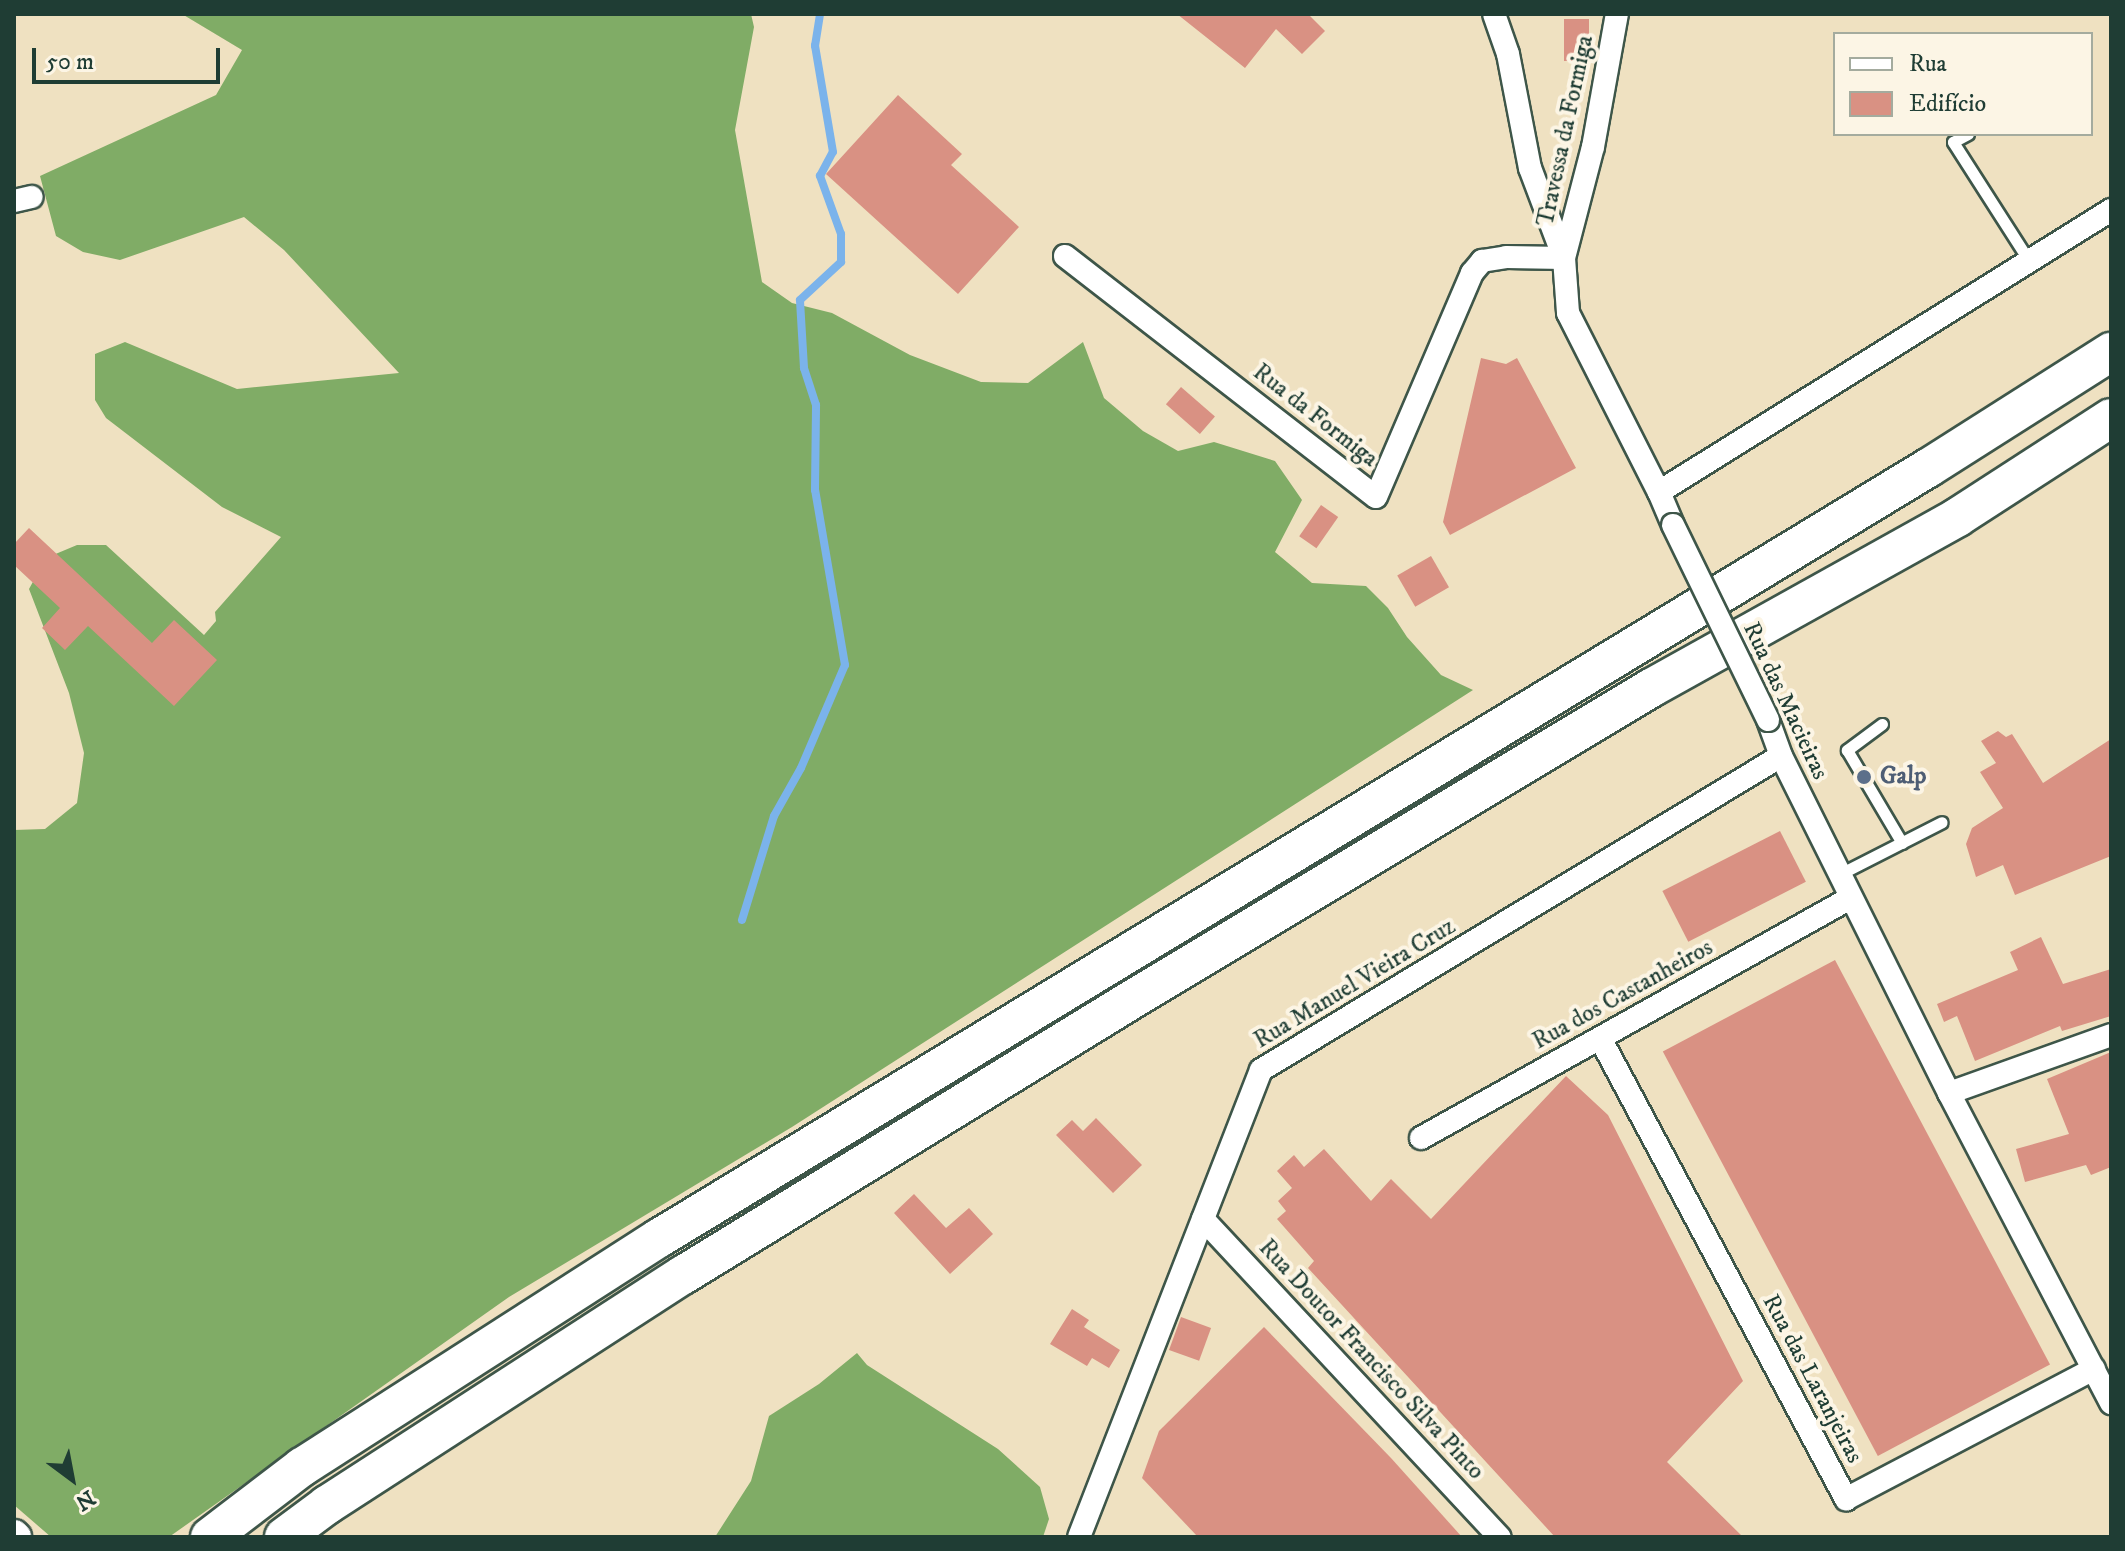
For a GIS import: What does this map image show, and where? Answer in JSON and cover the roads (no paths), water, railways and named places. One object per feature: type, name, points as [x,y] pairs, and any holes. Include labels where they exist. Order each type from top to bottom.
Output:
[{"type":"highway","points":[[210,1537],[302,1467],[659,1238],[1928,468],[2111,352]]},
{"type":"highway","points":[[284,1537],[327,1505],[683,1275],[873,1158],[1651,688],[1958,517],[2111,418]]},
{"type":"street","points":[[1494,14],[1508,54],[1530,168],[1564,258],[1568,313],[1659,492],[2111,210]]},
{"type":"street","name":"Travessa da Formiga","points":[[1564,258],[1593,147],[1617,14]]},
{"type":"street","name":"Rua da Formiga","points":[[1065,256],[1376,497],[1472,273],[1482,261],[1506,257],[1564,258]]},
{"type":"street","name":"Rua das Macieiras","points":[[1659,492],[1768,720],[1781,756],[1851,898],[2111,1403]]},
{"type":"street","name":"Rua Manuel Vieira Cruz","points":[[1079,1537],[1261,1070],[1781,756]]},
{"type":"street","name":"Rua dos Castanheiros","points":[[1421,1138],[1851,898]]},
{"type":"street","points":[[1949,1093],[2111,1035]]},
{"type":"street","name":"Rua das Laranjeiras","points":[[1600,1038],[1846,1499],[2094,1369]]},
{"type":"street","name":"Rua Doutor Francisco Silva Pinto","points":[[1203,1219],[1500,1537]]},
{"type":"lane","points":[[1964,136],[1953,142],[2029,261]]},
{"type":"lane","points":[[1882,724],[1847,750],[1902,843]]},
{"type":"lane","points":[[1840,874],[1942,822]]},
{"type":"waterway","points":[[742,920],[774,816],[801,768],[845,665],[815,490],[816,405],[804,368],[800,300],[841,262],[841,234],[820,176],[833,152],[815,46],[820,14]]},
{"type":"place","name":"Galp","points":[[1864,777]]}]
